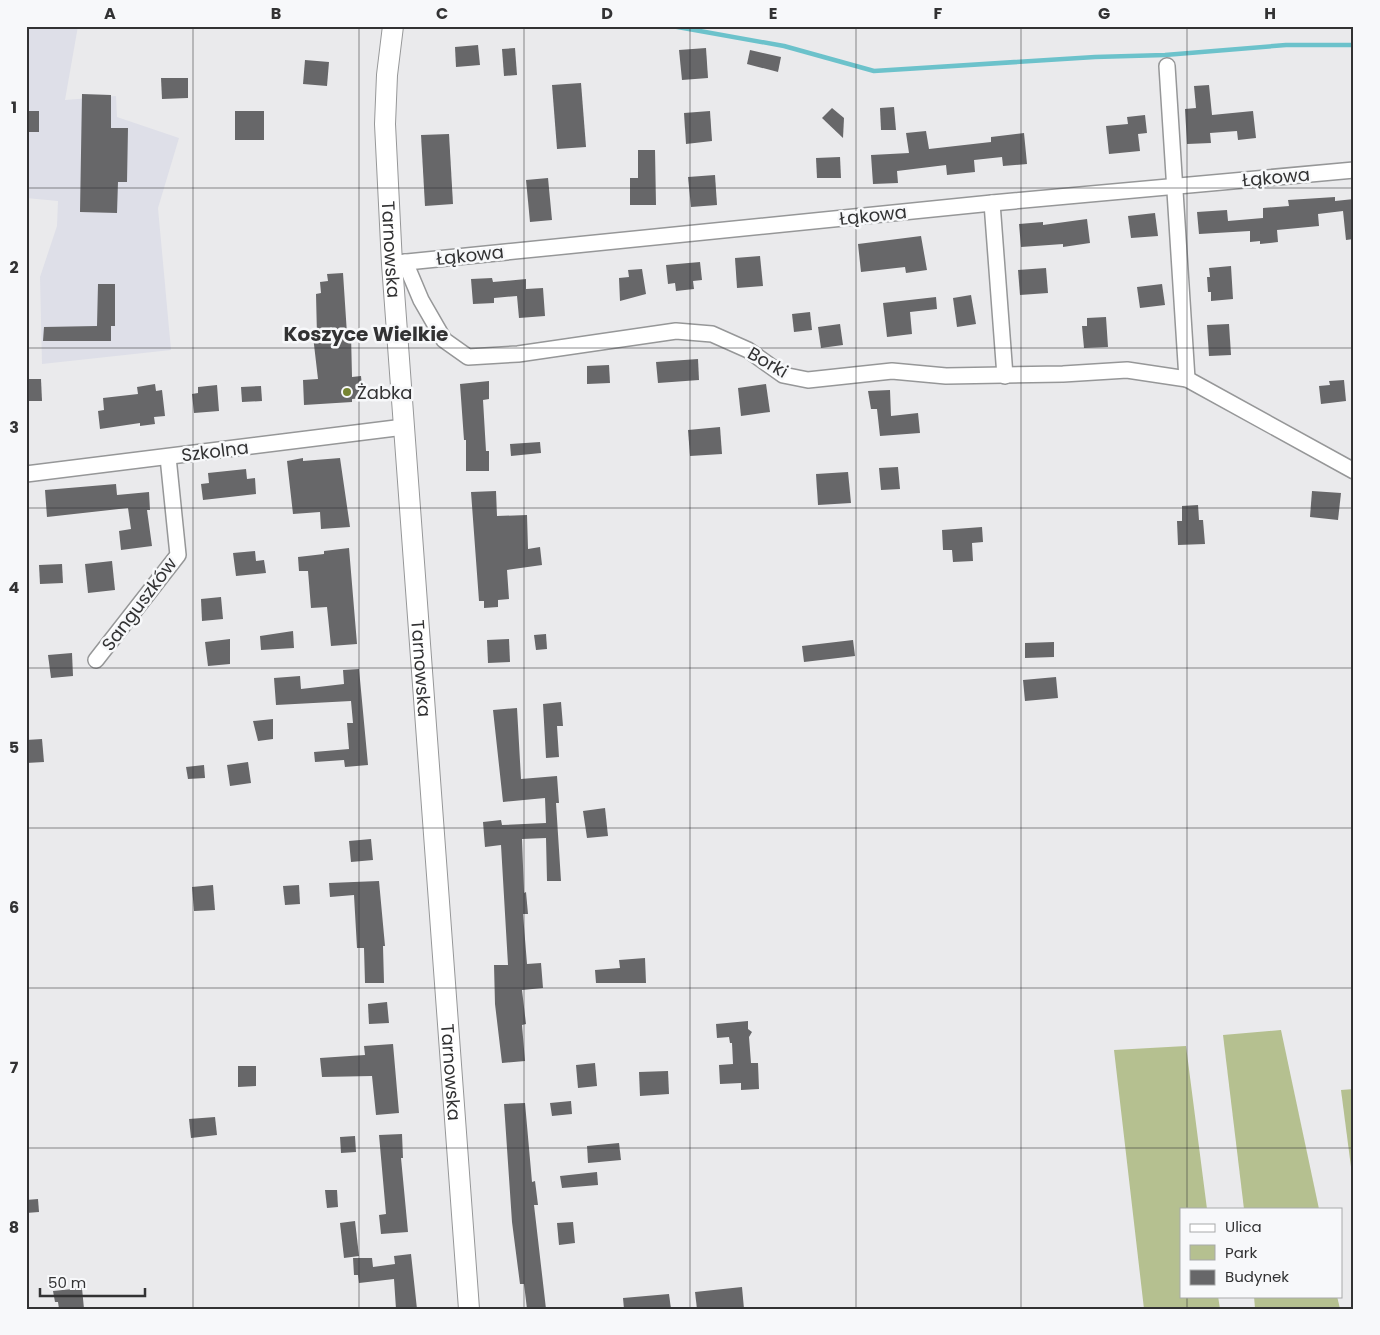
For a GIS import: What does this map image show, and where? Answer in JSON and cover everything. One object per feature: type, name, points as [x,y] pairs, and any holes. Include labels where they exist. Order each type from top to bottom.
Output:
[{"type":"street","name":"Tarnowska","points":[[393,26],[387,75],[385,124],[398,263],[404,427],[469,1309]]},
{"type":"street","points":[[1167,66],[1187,379],[1354,471]]},
{"type":"street","name":"Łąkowa","points":[[398,263],[992,203],[1354,170]]},
{"type":"street","points":[[992,203],[1005,376]]},
{"type":"street","name":"Borki","points":[[398,263],[444,340],[468,357],[518,354],[676,331],[712,334],[748,350],[783,375],[808,380],[892,371],[946,376],[1005,376],[1127,370],[1187,379]]},
{"type":"street","name":"Szkolna","points":[[26,474],[404,427]]},
{"type":"street","name":"Sanguszków","points":[[96,660],[178,555],[168,456]]},
{"type":"shaded area","points":[[26,26],[78,26],[65,100],[116,96],[117,117],[179,138],[158,208],[171,350],[42,364],[40,277],[57,226],[58,201],[26,198]]},
{"type":"green space","points":[[1281,1030],[1319,1208],[1244,1208],[1223,1035]]},
{"type":"green space","points":[[1186,1046],[1207,1208],[1180,1208],[1180,1298],[1218,1298],[1220,1309],[1144,1309],[1114,1050]]},
{"type":"green space","points":[[1354,1089],[1354,1190],[1341,1090]]},
{"type":"green space","points":[[1254,1298],[1337,1298],[1340,1309],[1255,1309]]},
{"type":"building","points":[[478,45],[480,65],[456,67],[455,47]]},
{"type":"building","points":[[515,48],[517,75],[504,76],[502,49]]},
{"type":"building","points":[[706,48],[708,78],[682,80],[679,50]]},
{"type":"building","points":[[750,50],[781,57],[778,72],[747,64]]},
{"type":"building","points":[[305,60],[329,62],[327,86],[303,84]]},
{"type":"building","points":[[161,78],[188,78],[188,98],[162,99]]},
{"type":"building","points":[[581,83],[586,147],[557,149],[552,85]]},
{"type":"building","points":[[1209,85],[1212,115],[1253,111],[1256,138],[1238,140],[1237,131],[1210,133],[1211,143],[1187,144],[1185,109],[1196,108],[1194,86]]},
{"type":"building","points":[[82,94],[111,95],[111,128],[128,128],[127,182],[118,182],[117,213],[80,212]]},
{"type":"building","points":[[894,107],[896,130],[881,130],[880,108]]},
{"type":"building","points":[[832,108],[844,118],[843,138],[822,118]]},
{"type":"building","points":[[26,111],[39,111],[39,132],[26,132]]},
{"type":"building","points":[[235,111],[264,111],[264,140],[235,140]]},
{"type":"building","points":[[710,111],[712,141],[686,144],[684,113]]},
{"type":"building","points":[[1145,115],[1147,133],[1138,134],[1140,151],[1109,154],[1106,126],[1128,124],[1127,117]]},
{"type":"building","points":[[926,131],[929,149],[991,142],[991,137],[1024,133],[1027,164],[1003,166],[1002,157],[974,160],[975,172],[947,175],[946,165],[897,171],[898,183],[873,184],[871,155],[909,153],[906,133]]},
{"type":"building","points":[[449,134],[453,204],[425,206],[421,135]]},
{"type":"building","points":[[638,150],[655,150],[656,205],[630,205],[630,178],[638,178]]},
{"type":"building","points":[[840,157],[841,178],[817,178],[816,158]]},
{"type":"building","points":[[715,175],[717,205],[691,207],[688,177]]},
{"type":"building","points":[[548,178],[552,220],[530,222],[526,180]]},
{"type":"building","points":[[1335,197],[1335,201],[1354,199],[1354,239],[1346,240],[1343,211],[1318,214],[1319,226],[1277,230],[1278,242],[1260,244],[1260,241],[1250,242],[1250,231],[1199,234],[1197,212],[1227,210],[1228,221],[1263,218],[1263,208],[1289,206],[1288,200]]},
{"type":"building","points":[[1155,213],[1158,236],[1131,238],[1128,216]]},
{"type":"building","points":[[1087,219],[1090,243],[1063,247],[1063,244],[1021,247],[1019,224],[1043,222],[1043,225]]},
{"type":"building","points":[[921,236],[927,270],[906,273],[905,267],[861,272],[858,244]]},
{"type":"building","points":[[760,256],[763,286],[737,288],[735,258]]},
{"type":"building","points":[[700,262],[702,280],[693,281],[694,289],[676,291],[675,283],[668,284],[666,265]]},
{"type":"building","points":[[1231,266],[1233,299],[1211,301],[1207,277],[1210,277],[1209,268]]},
{"type":"building","points":[[1046,268],[1048,293],[1020,295],[1018,270]]},
{"type":"building","points":[[642,269],[646,294],[620,301],[619,278],[629,277],[628,270]]},
{"type":"building","points":[[343,273],[347,334],[351,334],[352,377],[361,376],[363,398],[352,399],[352,402],[304,405],[303,380],[318,379],[313,336],[317,336],[316,294],[321,293],[320,282],[328,281],[327,274]]},
{"type":"building","points":[[492,278],[493,282],[526,279],[526,289],[543,288],[545,316],[519,318],[517,296],[494,298],[494,303],[473,304],[471,279]]},
{"type":"building","points":[[98,284],[115,284],[115,326],[111,326],[111,341],[43,341],[44,327],[97,326]]},
{"type":"building","points":[[1162,284],[1165,305],[1140,308],[1137,287]]},
{"type":"building","points":[[971,295],[976,324],[957,327],[953,298]]},
{"type":"building","points":[[936,297],[937,309],[910,312],[912,334],[887,337],[883,303]]},
{"type":"building","points":[[810,312],[812,330],[794,332],[792,314]]},
{"type":"building","points":[[1106,317],[1108,347],[1084,348],[1082,326],[1087,326],[1087,318]]},
{"type":"building","points":[[840,324],[843,345],[821,348],[818,327]]},
{"type":"building","points":[[1229,324],[1231,355],[1209,356],[1207,325]]},
{"type":"building","points":[[698,359],[699,380],[658,383],[656,362]]},
{"type":"building","points":[[609,365],[610,383],[587,384],[587,366]]},
{"type":"building","points":[[26,379],[41,379],[42,401],[26,401]]},
{"type":"building","points":[[1344,380],[1346,401],[1321,404],[1319,386],[1330,385],[1329,381]]},
{"type":"building","points":[[489,381],[489,399],[483,400],[486,451],[489,451],[489,471],[466,471],[466,440],[464,440],[460,384]]},
{"type":"building","points":[[155,384],[156,391],[162,390],[165,416],[154,417],[155,424],[140,426],[140,423],[100,429],[98,411],[104,410],[103,398],[138,394],[137,387]]},
{"type":"building","points":[[766,384],[770,412],[741,416],[738,388]]},
{"type":"building","points":[[217,385],[219,411],[194,413],[192,394],[198,393],[198,387]]},
{"type":"building","points":[[261,386],[262,401],[242,402],[241,387]]},
{"type":"building","points":[[890,390],[891,416],[918,413],[920,433],[880,436],[877,409],[871,409],[868,391]]},
{"type":"building","points":[[720,427],[722,454],[690,456],[688,430]]},
{"type":"building","points":[[540,442],[541,453],[511,456],[510,444]]},
{"type":"building","points":[[303,458],[303,461],[340,458],[350,527],[321,529],[320,512],[293,514],[287,461]]},
{"type":"building","points":[[898,467],[900,489],[881,490],[879,468]]},
{"type":"building","points":[[246,469],[247,479],[255,478],[256,494],[203,500],[201,484],[209,483],[208,473]]},
{"type":"building","points":[[848,472],[851,503],[818,505],[816,474]]},
{"type":"building","points":[[116,484],[117,495],[149,492],[150,510],[147,510],[152,546],[121,550],[119,531],[131,529],[128,508],[47,517],[45,490]]},
{"type":"building","points":[[496,491],[497,516],[527,515],[528,549],[540,547],[542,565],[507,570],[509,599],[498,600],[498,607],[484,608],[484,601],[479,601],[471,492]]},
{"type":"building","points":[[1312,491],[1341,493],[1338,520],[1310,517]]},
{"type":"building","points":[[1198,505],[1199,520],[1203,520],[1205,544],[1178,545],[1177,521],[1182,521],[1182,506]]},
{"type":"building","points":[[982,527],[983,542],[972,543],[973,561],[953,562],[952,550],[943,550],[942,530]]},
{"type":"building","points":[[349,548],[357,644],[331,646],[327,607],[311,608],[308,571],[299,571],[298,557],[324,554],[324,551]]},
{"type":"building","points":[[255,551],[256,561],[264,560],[266,573],[236,576],[233,553]]},
{"type":"building","points":[[112,561],[115,590],[88,593],[85,564]]},
{"type":"building","points":[[62,564],[63,583],[40,584],[39,565]]},
{"type":"building","points":[[221,597],[223,619],[202,621],[201,599]]},
{"type":"building","points":[[293,631],[294,648],[261,650],[260,636]]},
{"type":"building","points":[[546,634],[547,649],[536,650],[534,635]]},
{"type":"building","points":[[230,639],[230,664],[208,666],[205,642]]},
{"type":"building","points":[[509,639],[510,662],[488,663],[487,640]]},
{"type":"building","points":[[853,640],[855,656],[804,662],[802,646]]},
{"type":"building","points":[[1054,642],[1054,657],[1025,658],[1025,643]]},
{"type":"building","points":[[72,653],[73,676],[51,678],[48,655]]},
{"type":"building","points":[[359,669],[368,765],[345,767],[344,760],[315,762],[314,752],[349,749],[347,723],[353,723],[351,701],[276,705],[274,678],[300,676],[301,689],[344,684],[343,670]]},
{"type":"building","points":[[1056,677],[1058,698],[1025,701],[1023,680]]},
{"type":"building","points":[[561,702],[563,726],[557,726],[559,757],[546,758],[543,704]]},
{"type":"building","points":[[517,708],[521,779],[557,776],[559,803],[556,803],[561,881],[547,881],[546,838],[522,839],[524,893],[526,892],[528,914],[523,914],[527,964],[541,963],[543,988],[522,990],[526,1024],[522,1025],[525,1061],[502,1063],[495,1004],[494,965],[508,965],[501,845],[485,847],[483,822],[501,820],[502,825],[546,823],[545,798],[503,802],[493,710]]},
{"type":"building","points":[[273,719],[273,739],[258,741],[253,721]]},
{"type":"building","points":[[42,739],[44,762],[26,763],[26,740]]},
{"type":"building","points":[[248,762],[251,783],[230,786],[227,765]]},
{"type":"building","points":[[204,765],[205,778],[188,779],[186,767]]},
{"type":"building","points":[[605,808],[608,836],[587,838],[583,811]]},
{"type":"building","points":[[371,839],[373,860],[351,862],[349,841]]},
{"type":"building","points":[[379,881],[385,946],[383,946],[384,983],[365,983],[364,948],[357,948],[354,895],[330,897],[329,883]]},
{"type":"building","points":[[213,885],[215,910],[194,911],[192,887]]},
{"type":"building","points":[[299,885],[300,904],[285,905],[283,886]]},
{"type":"building","points":[[645,958],[646,983],[596,983],[595,970],[620,968],[619,960]]},
{"type":"building","points":[[387,1002],[389,1023],[369,1024],[368,1004]]},
{"type":"building","points":[[748,1021],[748,1029],[752,1032],[749,1037],[751,1063],[758,1063],[759,1089],[741,1090],[741,1083],[720,1084],[719,1065],[733,1064],[732,1043],[730,1043],[729,1037],[717,1038],[716,1024]]},
{"type":"building","points":[[393,1044],[399,1113],[376,1115],[372,1076],[322,1077],[320,1058],[365,1055],[364,1046]]},
{"type":"building","points":[[595,1063],[597,1086],[578,1088],[576,1065]]},
{"type":"building","points":[[238,1066],[256,1066],[256,1086],[238,1087]]},
{"type":"building","points":[[668,1071],[669,1094],[640,1096],[639,1072]]},
{"type":"building","points":[[571,1101],[572,1114],[552,1116],[550,1103]]},
{"type":"building","points":[[525,1103],[532,1182],[535,1181],[538,1205],[534,1205],[546,1309],[527,1309],[524,1284],[520,1284],[512,1222],[504,1104]]},
{"type":"building","points":[[215,1117],[217,1135],[191,1138],[189,1119]]},
{"type":"building","points":[[402,1134],[403,1158],[401,1158],[408,1232],[381,1234],[379,1215],[386,1214],[379,1135]]},
{"type":"building","points":[[355,1136],[356,1152],[341,1153],[340,1137]]},
{"type":"building","points":[[619,1143],[621,1160],[588,1163],[587,1146]]},
{"type":"building","points":[[597,1172],[598,1185],[562,1188],[560,1176]]},
{"type":"building","points":[[325,1190],[337,1190],[338,1207],[327,1208]]},
{"type":"building","points":[[38,1199],[39,1212],[26,1213],[26,1200]]},
{"type":"building","points":[[355,1221],[359,1256],[344,1258],[340,1223]]},
{"type":"building","points":[[573,1222],[575,1243],[559,1245],[557,1223]]},
{"type":"building","points":[[411,1254],[417,1309],[396,1309],[394,1279],[359,1283],[358,1275],[354,1275],[353,1258],[372,1258],[373,1267],[395,1264],[394,1256]]},
{"type":"building","points":[[742,1287],[744,1309],[697,1309],[695,1292]]},
{"type":"building","points":[[82,1288],[84,1309],[59,1309],[58,1302],[55,1302],[53,1291]]},
{"type":"building","points":[[669,1294],[671,1309],[624,1309],[623,1298]]},
{"type":"waterway","points":[[672,26],[784,46],[874,71],[1095,57],[1165,55],[1286,45],[1354,45]]},
{"type":"place","name":"Żabka","points":[[347,392]]},
{"type":"district","name":"Koszyce Wielkie","points":[[366,334]]}]
